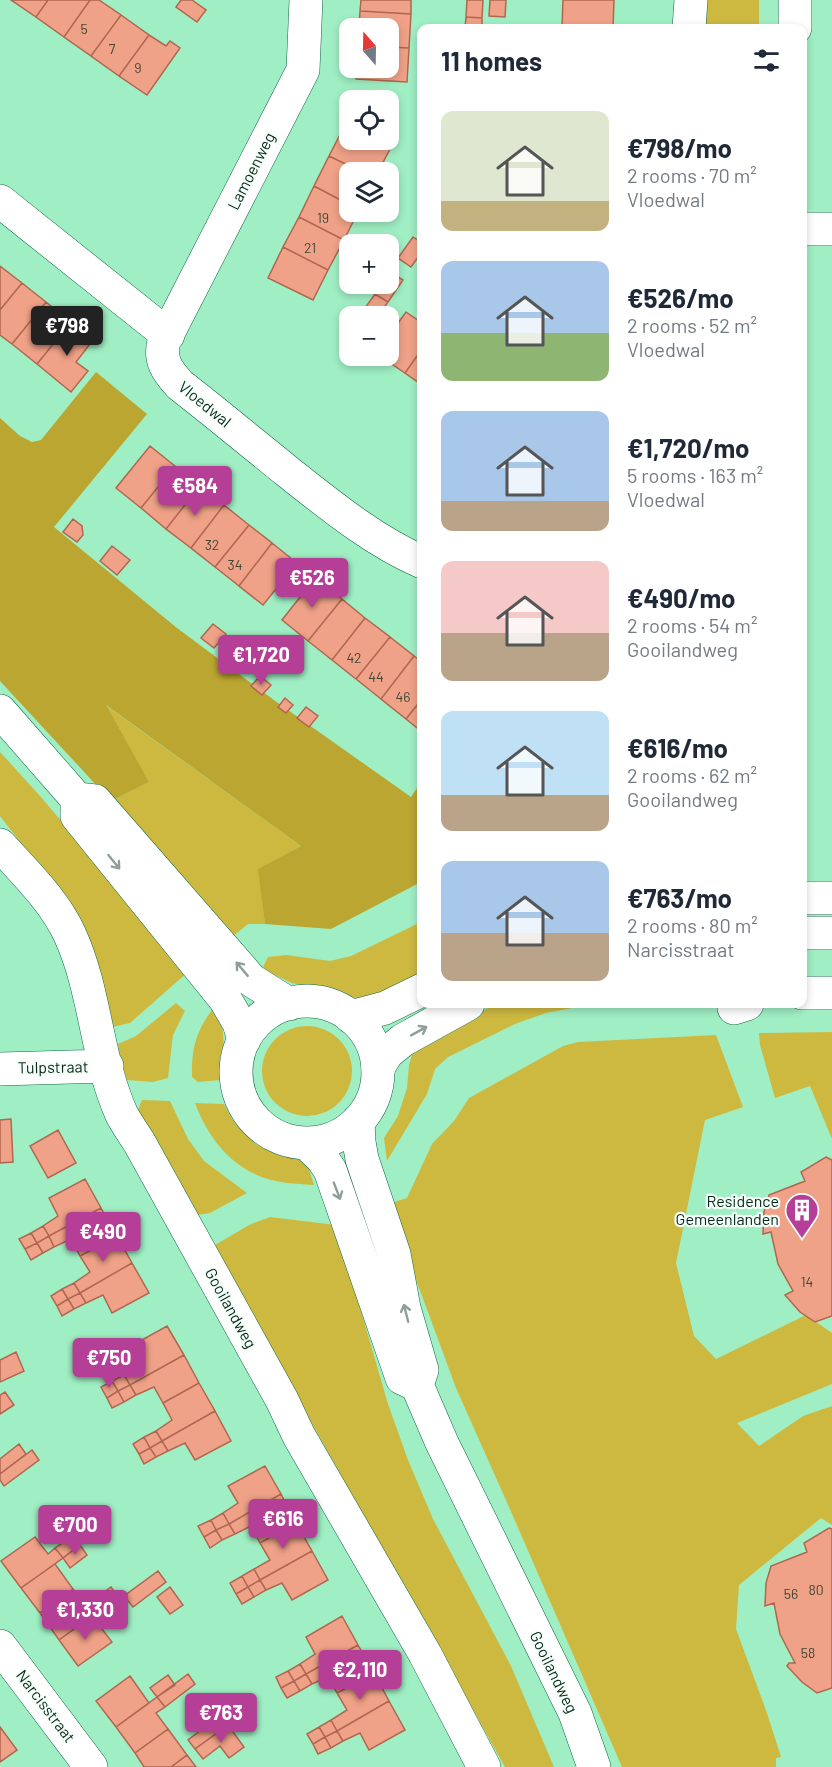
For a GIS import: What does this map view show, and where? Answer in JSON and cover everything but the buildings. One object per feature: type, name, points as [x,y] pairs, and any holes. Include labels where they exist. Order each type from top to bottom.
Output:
[{"type":"street","name":"Lamoenweg","points":[[168,335],[303,69],[306,0]]},
{"type":"street","points":[[689,24],[691,0]]},
{"type":"street","points":[[795,0],[795,24]]},
{"type":"street","points":[[0,201],[168,335]]},
{"type":"street","points":[[807,229],[832,229]]},
{"type":"street","name":"Vloedwal","points":[[168,335],[164,341],[162,357],[169,373],[180,385],[354,523],[399,552],[417,560]]},
{"type":"street","points":[[0,711],[77,799],[78,816],[225,999],[239,1023],[244,1040]]},
{"type":"street","points":[[77,799],[95,801],[251,980],[289,1004]]},
{"type":"street","name":"Gooilandweg","points":[[0,845],[52,903],[67,929],[78,958],[124,1119],[139,1142],[282,1400],[298,1436],[425,1654],[484,1767]]},
{"type":"street","points":[[807,898],[832,898]]},
{"type":"street","points":[[807,933],[832,933]]},
{"type":"street","points":[[351,1017],[385,1008],[417,992]]},
{"type":"street","points":[[807,993],[832,993]]},
{"type":"street","points":[[301,1002],[328,1005],[340,1009],[351,1017],[370,1040],[378,1068],[375,1091],[366,1112],[358,1121],[334,1138],[325,1141],[306,1143],[277,1136],[264,1128],[245,1106],[237,1079],[239,1053],[244,1040],[262,1017],[289,1004],[301,1002]]},
{"type":"street","points":[[378,1068],[387,1053],[403,1040],[461,1008]]},
{"type":"street","name":"Tulpstraat","points":[[0,1069],[107,1066]]},
{"type":"street","name":"Gooilandweg","points":[[358,1121],[362,1160],[394,1254],[404,1308],[422,1370],[417,1385],[441,1443],[575,1713],[594,1767]]},
{"type":"street","name":"Gooilandweg","points":[[306,1143],[322,1158],[330,1170],[402,1378],[417,1385]]},
{"type":"street","name":"Narcisstraat","points":[[0,1646],[91,1767]]},
{"type":"shaded area","points":[[699,0],[759,0],[759,24],[697,24]]},
{"type":"shaded area","points":[[96,372],[147,414],[54,527],[177,628],[278,703],[411,797],[417,788],[417,884],[331,929],[265,924],[258,869],[301,846],[106,705],[149,782],[111,801],[0,681],[0,418],[20,436],[32,442],[41,440]]},
{"type":"shaded area","points":[[104,704],[301,846],[259,869],[265,924],[248,924],[232,937],[111,801],[149,782]]},
{"type":"shaded area","points":[[0,752],[41,797],[188,972],[130,1023],[112,1027],[80,920],[0,816]]},
{"type":"shaded area","points":[[417,924],[417,981],[359,999],[292,983],[262,969],[268,957],[286,955],[330,961],[351,956]]},
{"type":"shaded area","points":[[176,1003],[185,1011],[173,1035],[168,1078],[153,1082],[127,1080],[118,1044],[136,1036]]},
{"type":"shaded area","points":[[215,1006],[223,1033],[220,1080],[198,1082],[192,1077],[194,1047],[204,1023]]},
{"type":"shaded area","points":[[488,1008],[572,1008],[546,1013],[515,1024],[448,1057],[435,1069],[427,1094],[387,1161],[384,1138],[398,1116],[407,1088],[409,1065],[415,1045]]},
{"type":"shaded area","points":[[307,1026],[324,1030],[339,1039],[348,1054],[352,1071],[348,1088],[339,1103],[324,1112],[307,1116],[290,1112],[275,1103],[266,1088],[262,1071],[266,1054],[275,1039],[290,1030]]},
{"type":"shaded area","points":[[832,1032],[832,1139],[810,1086],[775,1098],[760,1045],[759,1033]]},
{"type":"shaded area","points":[[716,1035],[743,1107],[705,1120],[676,1263],[694,1336],[716,1359],[806,1315],[832,1333],[832,1384],[737,1423],[759,1446],[803,1416],[832,1406],[832,1525],[821,1518],[739,1585],[736,1629],[781,1757],[776,1758],[776,1767],[622,1767],[456,1388],[388,1204],[407,1198],[432,1144],[454,1121],[469,1098],[563,1046],[578,1042]]},
{"type":"shaded area","points":[[142,1100],[170,1101],[188,1139],[204,1161],[247,1193],[210,1213],[198,1215],[138,1110]]},
{"type":"shaded area","points":[[195,1103],[224,1104],[232,1119],[257,1145],[306,1160],[314,1185],[276,1181],[248,1171],[236,1163],[216,1142]]},
{"type":"shaded area","points":[[270,1217],[336,1225],[388,1404],[408,1460],[433,1519],[511,1666],[554,1767],[505,1767],[224,1267],[210,1248],[249,1225]]},
{"type":"place","name":"Residence Gemeenlanden","points":[[802,1239]]}]
